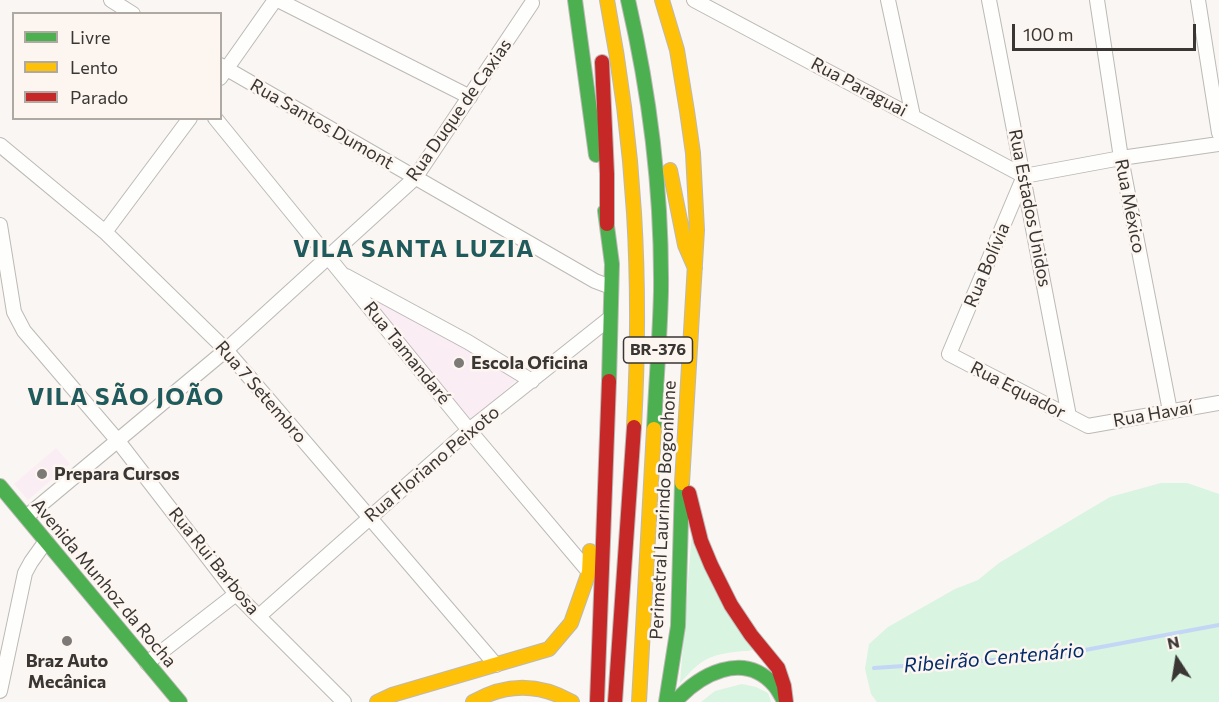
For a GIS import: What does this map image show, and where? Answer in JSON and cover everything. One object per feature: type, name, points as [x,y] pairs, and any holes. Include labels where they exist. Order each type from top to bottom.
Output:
[{"type":"main road","points":[[575,0],[612,264],[606,497],[597,702]]},
{"type":"main road","name":"BR-376","points":[[607,0],[627,124],[636,240],[638,311],[631,476],[615,702]]},
{"type":"main road","name":"BR-376","points":[[628,0],[640,53],[650,122],[657,186],[662,291],[639,702]]},
{"type":"main road","points":[[637,0],[652,58],[674,198],[685,245],[695,268]]},
{"type":"main road","name":"Perimetral Laurindo Bogonhone","points":[[662,0],[677,50],[693,153],[697,230],[683,457],[678,626],[666,702]]},
{"type":"main road","points":[[601,54],[606,141],[607,224]]},
{"type":"main road","points":[[377,702],[392,695],[549,649],[571,622],[589,572],[609,369]]},
{"type":"main road","points":[[683,457],[694,517],[711,565],[741,620],[778,668],[784,686],[785,702]]},
{"type":"main road","name":"Avenida Munhoz da Rocha","points":[[0,486],[180,702]]},
{"type":"main road","points":[[675,702],[688,686],[708,674],[726,668],[746,668],[762,673],[785,702]]},
{"type":"main road","points":[[473,702],[495,690],[523,686],[562,695],[572,702]]},
{"type":"street","points":[[111,0],[130,12]]},
{"type":"street","points":[[223,71],[276,0],[470,97]]},
{"type":"street","name":"Rua Paraguai","points":[[694,0],[1024,176]]},
{"type":"street","points":[[888,0],[914,116]]},
{"type":"street","name":"Rua Estados Unidos","points":[[989,0],[1069,416]]},
{"type":"street","name":"Rua México","points":[[1097,0],[1121,158],[1170,411]]},
{"type":"street","points":[[1198,0],[1219,133]]},
{"type":"street","name":"Rua Duque de Caxias","points":[[26,517],[226,350],[415,178],[470,97],[530,1]]},
{"type":"street","name":"Rua Santos Dumont","points":[[223,71],[595,281],[611,287]]},
{"type":"street","points":[[105,232],[189,120]]},
{"type":"street","name":"Rua Tamandaré","points":[[216,120],[469,430],[589,572]]},
{"type":"street","points":[[1024,176],[1121,158],[1219,144]]},
{"type":"street","name":"Rua 7 Setembro","points":[[0,145],[105,232],[226,350],[496,665]]},
{"type":"street","name":"Rua Bolívia","points":[[949,354],[1024,176]]},
{"type":"street","name":"Rua Rui Barbosa","points":[[0,225],[14,312],[24,331],[118,441],[236,594],[344,702]]},
{"type":"street","name":"Rua Tamandaré","points":[[340,272],[468,342],[532,381]]},
{"type":"street","name":"Rua Floriano Peixoto","points":[[259,616],[469,430],[610,318]]},
{"type":"street","name":"Rua Equador","points":[[949,354],[1088,426]]},
{"type":"street","name":"Rua Havaí","points":[[1088,426],[1219,403]]},
{"type":"street","points":[[0,692],[25,573],[46,541]]},
{"type":"street","points":[[147,663],[236,594]]},
{"type":"shaded area","name":"Escola Oficina","points":[[367,293],[520,377],[471,420]]},
{"type":"shaded area","name":"Prepara Cursos","points":[[56,448],[70,464],[28,500],[14,484]]},
{"type":"green space","points":[[1161,483],[1187,483],[1219,494],[1219,702],[877,702],[871,694],[865,669],[869,644],[888,627],[955,589],[978,580],[999,563],[1110,497]]},
{"type":"green space","points":[[692,532],[755,650],[711,657],[695,667],[680,683]]},
{"type":"green space","points":[[742,684],[768,693],[771,702],[701,702],[715,691]]},
{"type":"waterway","name":"Ribeirão Centenário","points":[[874,668],[1053,656],[1219,625]]},
{"type":"traffic: fast","points":[[575,0],[596,155]]},
{"type":"traffic: fast","points":[[628,0],[643,72],[657,181],[661,291],[654,429]]},
{"type":"traffic: fast","points":[[605,211],[612,264],[609,381]]},
{"type":"traffic: fast","points":[[666,702],[678,626],[682,483]]},
{"type":"traffic: fast","points":[[0,486],[180,702]]},
{"type":"traffic: fast","points":[[675,702],[696,683],[722,670],[735,668],[749,669],[762,675],[775,687],[784,701]]},
{"type":"traffic: slow","points":[[607,0],[624,108],[634,213],[637,318],[634,427]]},
{"type":"traffic: slow","points":[[662,0],[677,50],[687,111],[693,153],[697,230],[682,483]]},
{"type":"traffic: slow","points":[[670,170],[685,245],[695,268]]},
{"type":"traffic: slow","points":[[639,702],[654,429]]},
{"type":"traffic: slow","points":[[377,702],[392,695],[549,649],[571,623],[589,572],[590,551]]},
{"type":"traffic: slow","points":[[473,702],[498,691],[522,688],[547,691],[572,702]]},
{"type":"traffic: jam","points":[[602,62],[607,224]]},
{"type":"traffic: jam","points":[[597,702],[609,381]]},
{"type":"traffic: jam","points":[[615,702],[634,427]]},
{"type":"traffic: jam","points":[[689,493],[701,541],[711,565],[731,605],[751,635],[778,668],[786,702]]},
{"type":"place","name":"Escola Oficina","points":[[459,363]]},
{"type":"place","name":"Prepara Cursos","points":[[42,474]]},
{"type":"place","name":"Braz Auto Mecânica","points":[[67,641]]},
{"type":"district","name":"VILA SANTA LUZIA","points":[[414,249]]},
{"type":"district","name":"VILA SÃO JOÃO","points":[[126,397]]}]
